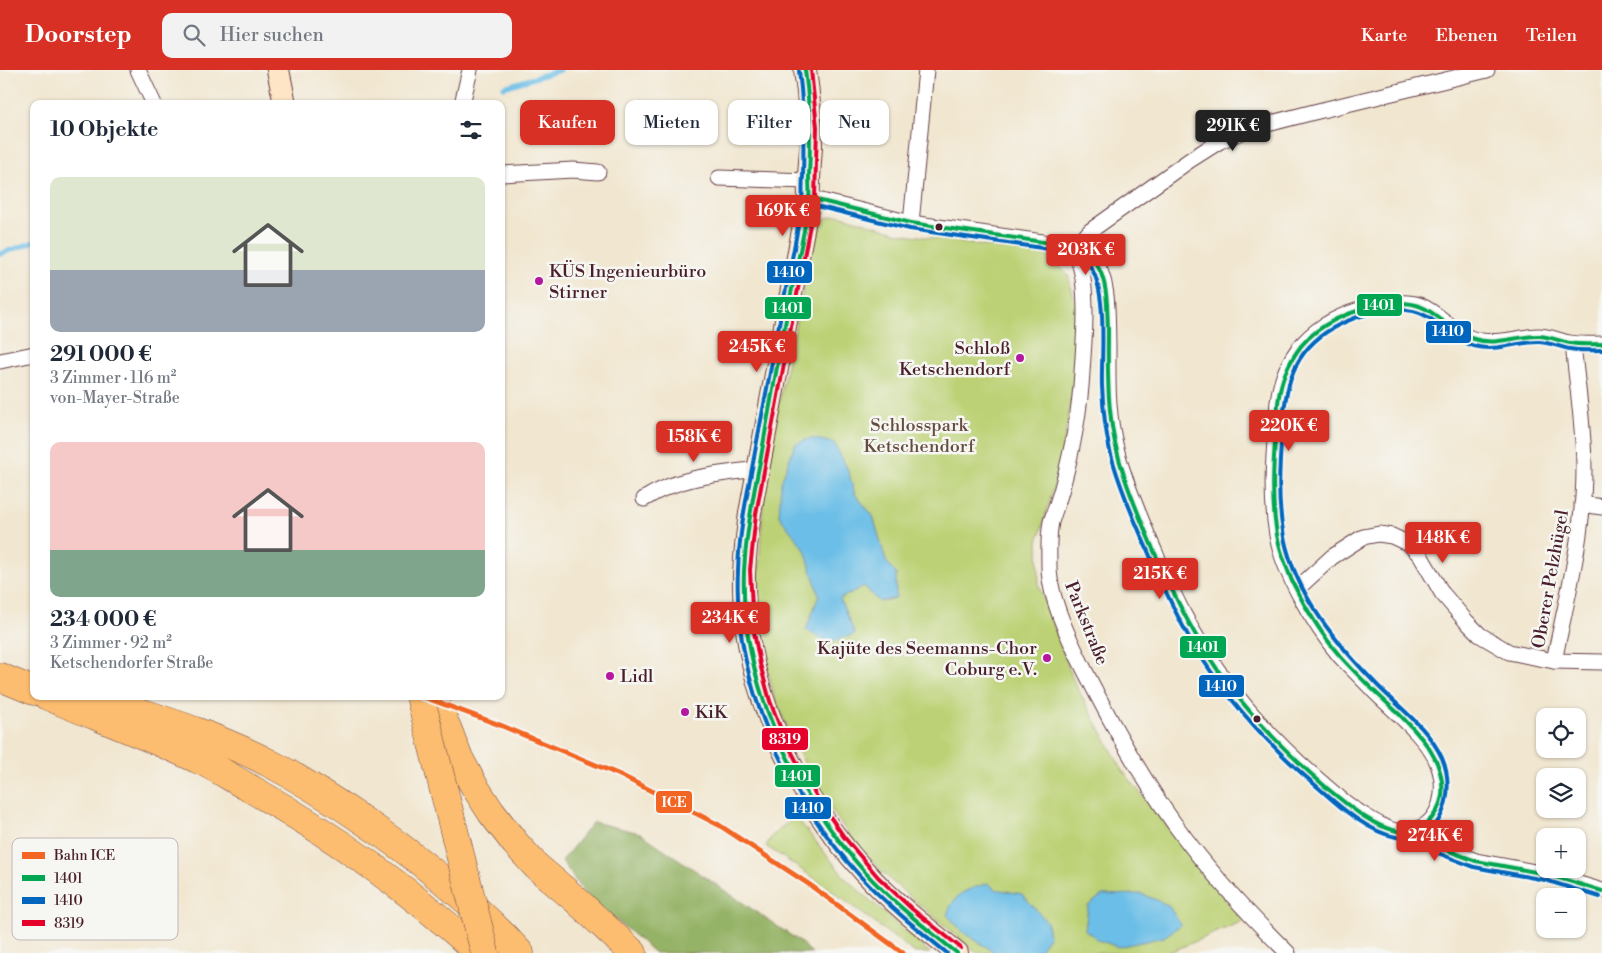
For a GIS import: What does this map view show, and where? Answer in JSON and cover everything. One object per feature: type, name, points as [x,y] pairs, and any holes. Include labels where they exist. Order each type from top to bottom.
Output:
[{"type":"highway","points":[[0,666],[30,676]]},
{"type":"highway","points":[[0,677],[30,689]]},
{"type":"highway","points":[[57,700],[198,759],[275,802],[341,844],[391,879],[442,919],[479,953]]},
{"type":"highway","points":[[103,700],[212,737],[270,763],[319,791],[410,853],[446,882],[520,953]]},
{"type":"highway","points":[[421,700],[485,953]]},
{"type":"highway","points":[[434,700],[458,756],[473,784],[491,812],[515,843],[536,866],[633,953]]},
{"type":"street","points":[[138,70],[152,100]]},
{"type":"street","points":[[278,70],[285,100]]},
{"type":"street","points":[[463,100],[470,70]]},
{"type":"street","points":[[805,70],[810,101],[811,148],[809,189],[750,513],[744,590],[749,648],[755,676],[766,709],[783,749],[812,801],[845,848],[864,871],[896,903],[956,953]]},
{"type":"street","points":[[911,223],[926,70]]},
{"type":"street","points":[[1078,250],[1083,238],[1090,231],[1220,141],[1248,129],[1487,70]]},
{"type":"street","points":[[505,174],[572,170],[598,172]]},
{"type":"street","points":[[719,178],[809,189],[911,223],[1064,245],[1088,254],[1099,269],[1106,291],[1109,400],[1113,434],[1121,465],[1139,516],[1185,617],[1212,662],[1238,699],[1259,724],[1300,764],[1343,801],[1380,825],[1401,833],[1411,832],[1420,828],[1431,821],[1436,814],[1440,806],[1443,790],[1439,765],[1432,751],[1412,728],[1340,655],[1315,622],[1286,567],[1277,537],[1273,491],[1277,403],[1284,373],[1304,340],[1332,322],[1373,306],[1406,302],[1423,306],[1460,334],[1471,339],[1499,342],[1542,336],[1573,344],[1602,344]]},
{"type":"street","name":"Parkstraße","points":[[1078,250],[1083,280],[1085,332],[1082,384],[1077,426],[1063,485],[1051,524],[1049,569],[1051,585],[1075,651],[1101,704],[1158,800],[1176,827],[1202,859],[1254,919],[1288,953]]},
{"type":"street","name":"Oberer Pelzhügel","points":[[1554,661],[1572,573],[1582,504],[1583,444],[1573,344]]},
{"type":"street","points":[[0,361],[30,355]]},
{"type":"street","points":[[644,499],[657,490],[681,482],[711,475],[758,469]]},
{"type":"street","name":"Oberer Pelzhügel","points":[[1582,504],[1602,507]]},
{"type":"street","name":"Oberer Pelzhügel","points":[[1297,589],[1332,557],[1363,537],[1379,534],[1392,536],[1410,544],[1420,555],[1442,593],[1480,635],[1509,652],[1554,661],[1602,662]]},
{"type":"street","points":[[1420,828],[1428,840],[1438,847],[1476,861],[1546,874],[1602,891]]},
{"type":"green space","name":"Schlosspark Ketschendorf","points":[[839,215],[899,233],[1049,256],[1068,275],[1077,309],[1074,383],[1060,466],[1038,541],[1039,586],[1074,682],[1123,771],[1243,921],[1168,953],[977,953],[889,879],[855,843],[822,797],[794,743],[774,696],[760,638],[758,581],[766,463],[816,229],[826,218]]},
{"type":"green space","points":[[795,816],[847,880],[930,953],[915,953],[820,882],[766,846],[772,836]]},
{"type":"green space","points":[[593,822],[640,833],[799,941],[812,953],[655,953],[584,893],[562,861]]},
{"type":"water","points":[[811,438],[834,443],[848,470],[855,494],[873,516],[886,561],[896,574],[896,598],[879,602],[864,586],[840,599],[855,634],[828,643],[806,630],[819,595],[805,550],[779,516],[781,482],[795,444]]},
{"type":"water","points":[[988,883],[995,889],[1022,894],[1047,922],[1049,937],[1039,951],[1033,953],[996,953],[964,933],[947,915],[958,896]]},
{"type":"water","points":[[1142,894],[1168,905],[1181,925],[1164,937],[1118,947],[1099,940],[1085,930],[1088,906],[1102,895]]},
{"type":"waterway","points":[[504,87],[560,70]]},
{"type":"waterway","points":[[0,254],[30,243]]},
{"type":"rail line","name":"ICE","points":[[432,700],[500,725],[620,775],[719,825],[810,885],[903,953]]},
{"type":"transit line","name":"1401","points":[[805,70],[810,123],[809,197],[748,528],[744,571],[745,612],[751,653],[761,693],[775,731],[793,769],[814,805],[863,870],[908,913],[957,953]]},
{"type":"transit line","name":"8319","points":[[811,70],[817,127],[815,198],[756,514],[750,570],[753,627],[770,701],[784,737],[822,805],[844,837],[878,877],[912,909],[961,948]]},
{"type":"transit line","name":"1410","points":[[799,71],[804,150],[800,215],[747,496],[739,556],[739,613],[745,654],[755,695],[769,735],[809,810],[833,844],[870,887],[947,953]]},
{"type":"transit line","name":"1401","points":[[809,198],[911,223],[1064,245],[1081,251],[1095,262],[1101,273],[1106,294],[1109,400],[1112,428],[1120,464],[1159,563],[1186,618],[1221,675],[1279,743],[1311,774],[1352,808],[1378,825],[1397,831],[1416,830],[1424,826],[1432,817],[1442,796],[1440,771],[1436,760],[1423,740],[1333,648],[1292,581],[1281,553],[1275,522],[1273,482],[1277,408],[1285,374],[1301,346],[1309,337],[1329,323],[1363,309],[1387,304],[1403,303],[1416,305],[1426,309],[1462,334],[1482,341],[1538,336],[1574,344],[1602,344]]},
{"type":"transit line","name":"1410","points":[[808,204],[910,229],[1063,251],[1078,256],[1088,263],[1096,277],[1101,307],[1102,394],[1110,451],[1132,513],[1180,621],[1220,685],[1267,740],[1346,811],[1366,825],[1396,837],[1412,838],[1425,834],[1435,825],[1442,814],[1446,801],[1448,786],[1446,772],[1442,758],[1422,728],[1378,686],[1333,636],[1308,599],[1290,559],[1280,511],[1279,484],[1283,416],[1288,386],[1293,373],[1299,360],[1308,348],[1333,328],[1366,315],[1392,310],[1416,312],[1426,316],[1461,340],[1482,348],[1538,342],[1574,350],[1602,350]]},
{"type":"transit line","name":"1401","points":[[1420,828],[1428,840],[1438,847],[1476,861],[1546,874],[1602,891]]},
{"type":"transit line","name":"1410","points":[[1415,831],[1424,844],[1435,852],[1474,867],[1545,880],[1600,897]]},
{"type":"place","name":"KÜS Ingenieurbüro Stirner","points":[[539,281]]},
{"type":"place","name":"Schloß Ketschendorf","points":[[1020,358]]},
{"type":"place","name":"Kajüte des Seemanns-Chor Coburg e.V.","points":[[1047,658]]},
{"type":"place","name":"Lidl","points":[[610,676]]},
{"type":"place","name":"KiK","points":[[685,712]]}]
